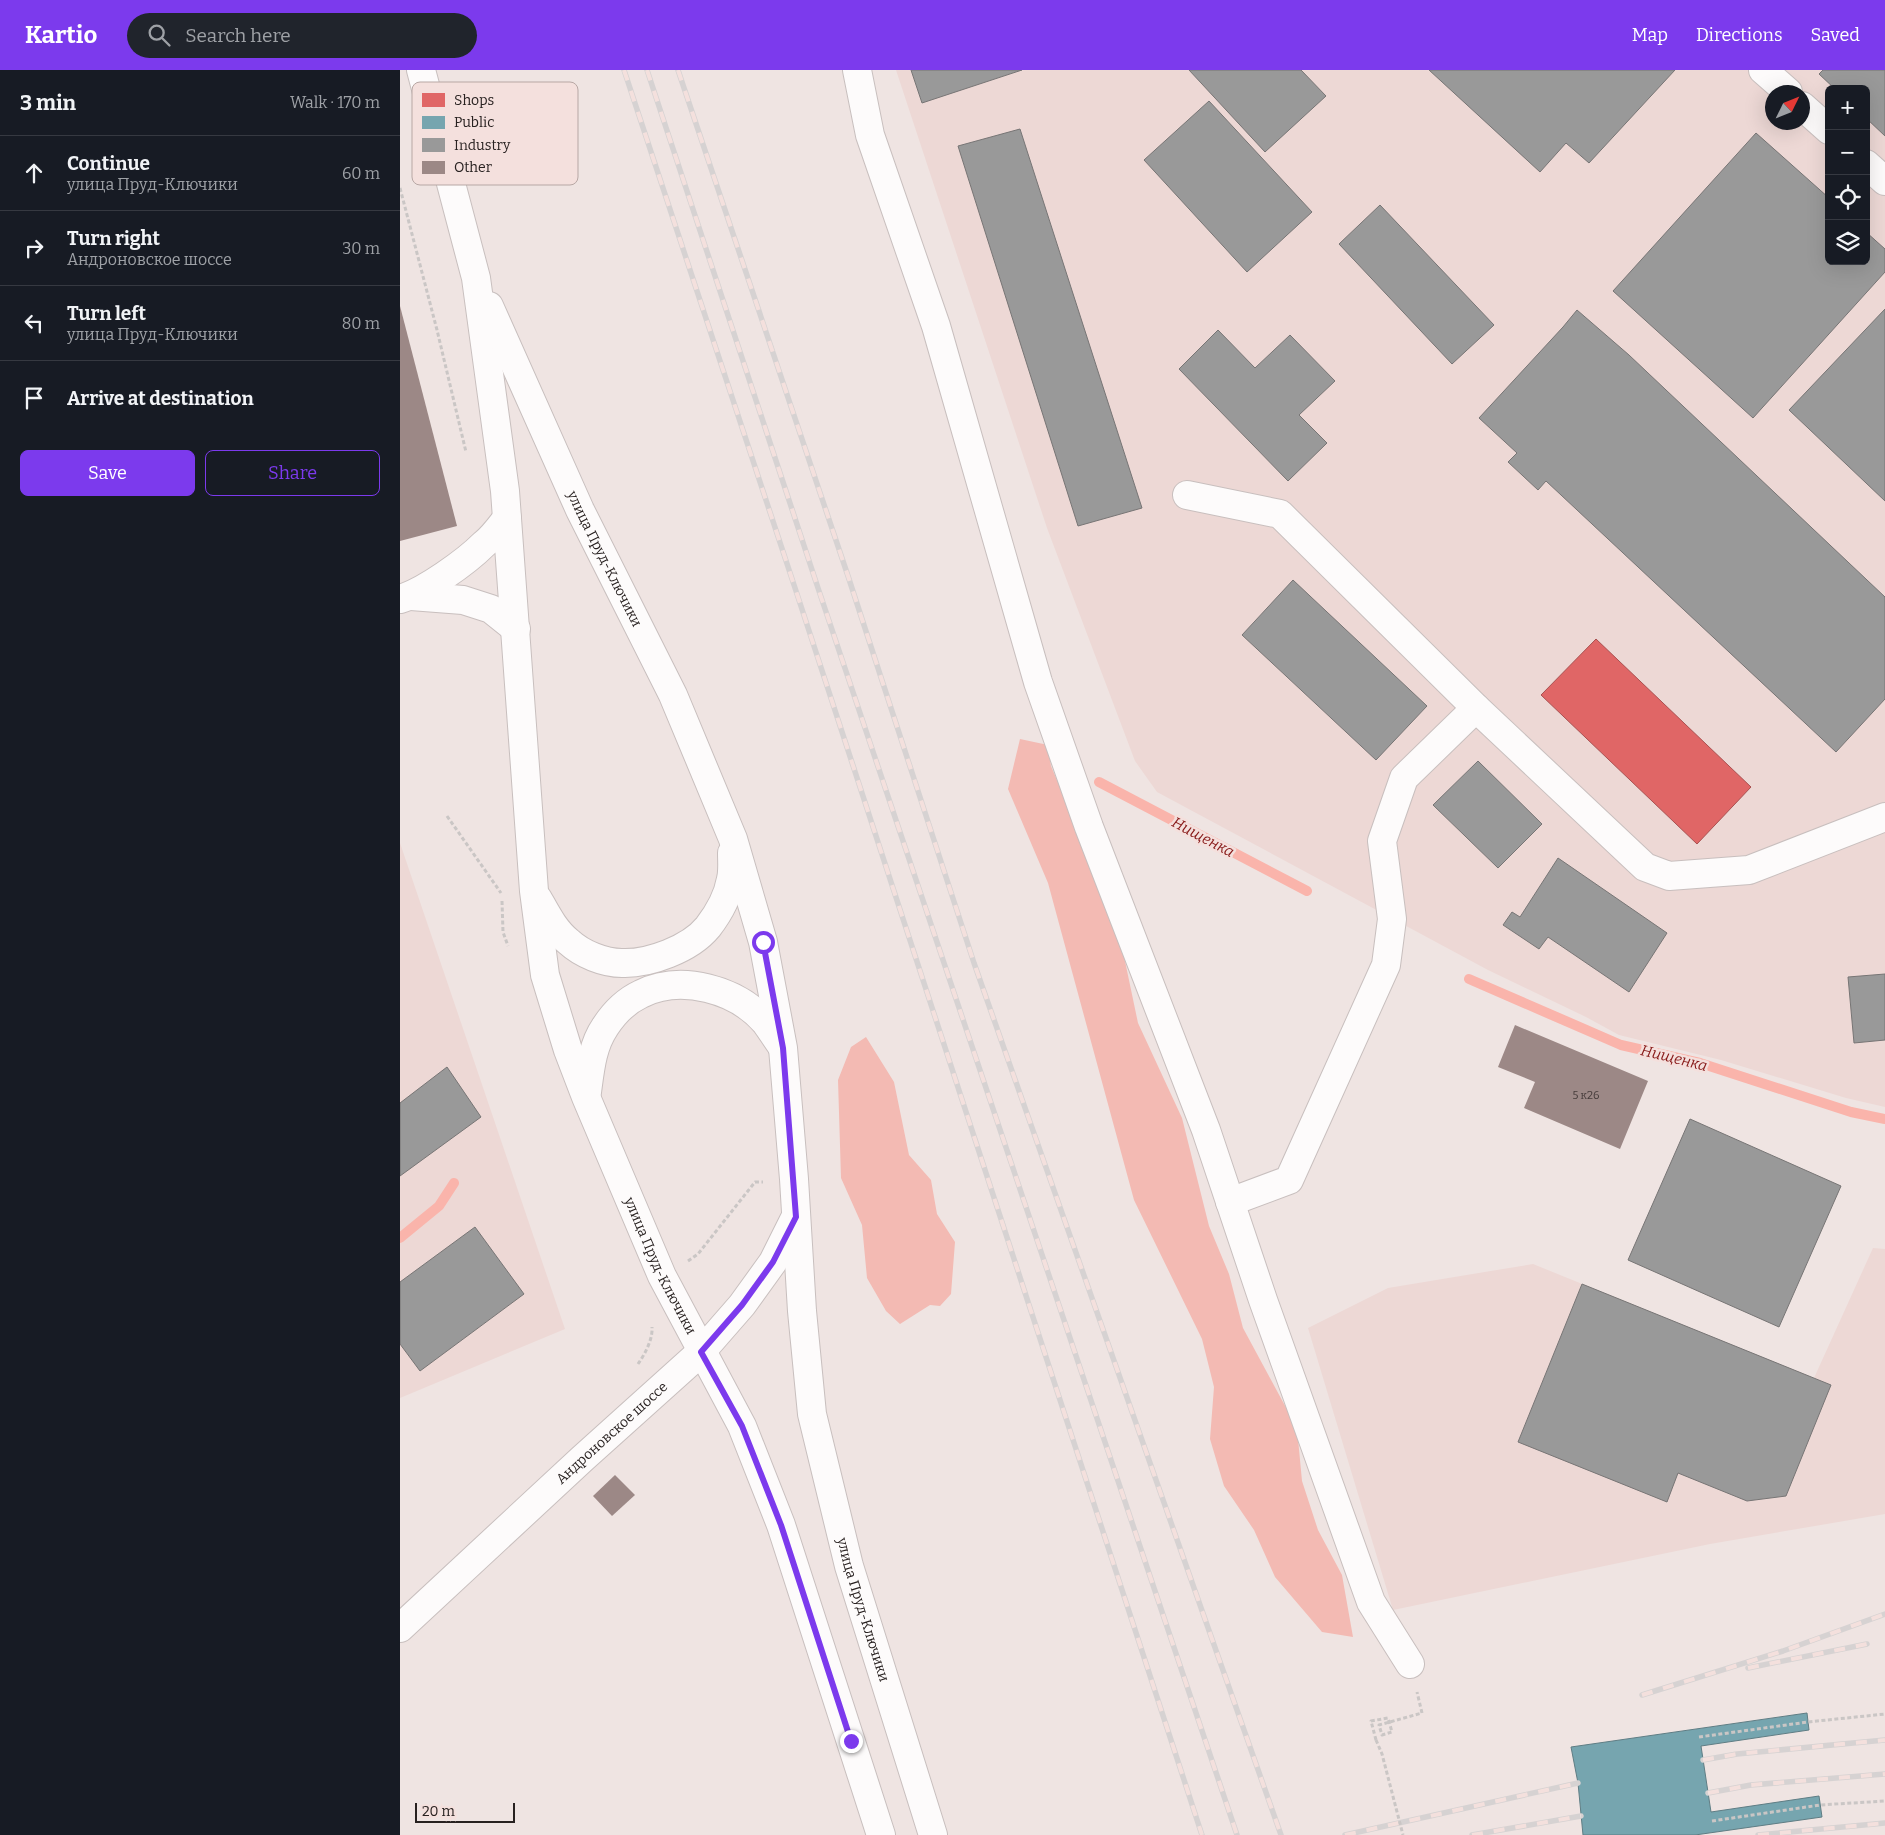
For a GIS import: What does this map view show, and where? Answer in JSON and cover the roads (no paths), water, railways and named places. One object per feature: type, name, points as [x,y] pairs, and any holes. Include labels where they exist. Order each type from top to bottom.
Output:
[{"type":"street","points":[[857,70],[870,135],[936,326],[1038,682],[1089,827],[1206,1130],[1263,1300],[1371,1602],[1410,1664]]},
{"type":"street","points":[[1763,70],[1780,85]]},
{"type":"street","points":[[1810,113],[1825,126]]},
{"type":"street","points":[[1870,168],[1885,181]]},
{"type":"street","name":"улица Пруд-Ключики","points":[[451,185],[476,278],[506,492],[534,891],[545,975],[568,1050],[586,1097],[662,1276],[742,1426],[781,1525],[881,1835]]},
{"type":"street","name":"улица Пруд-Ключики","points":[[476,278],[580,510],[673,695],[732,839],[763,942],[783,1048],[794,1179],[802,1311],[812,1414],[849,1566],[933,1835]]},
{"type":"street","points":[[1188,495],[1280,514],[1476,708],[1645,867],[1668,876],[1749,870],[1885,817]]},
{"type":"street","points":[[406,598],[452,569],[485,544],[507,518]]},
{"type":"street","points":[[406,598],[463,600],[491,609],[516,629]]},
{"type":"street","points":[[1230,1202],[1289,1180],[1386,965],[1392,920],[1382,841],[1404,778],[1476,708]]},
{"type":"street","name":"улица Пруд-Ключики","points":[[534,891],[550,921],[569,942],[591,956],[621,963],[651,960],[682,948],[707,928],[722,904],[731,879],[732,839]]},
{"type":"street","name":"улица Пруд-Ключики","points":[[586,1097],[591,1056],[604,1028],[619,1009],[641,994],[670,985],[697,985],[721,992],[744,1004],[765,1022],[783,1048]]},
{"type":"street","name":"Андроновское шоссе","points":[[400,1628],[582,1459],[701,1352],[742,1305],[773,1262],[796,1217]]},
{"type":"waterway","name":"Нищенка","points":[[1099,782],[1307,891]]},
{"type":"waterway","name":"Нищенка","points":[[1469,979],[1621,1045],[1700,1063],[1851,1112],[1885,1119]]},
{"type":"waterway","name":"Нищенка","points":[[400,1238],[439,1206],[454,1183]]},
{"type":"railway","points":[[624,70],[1202,1835]]},
{"type":"railway","points":[[647,70],[818,588],[1237,1835]]},
{"type":"railway","points":[[678,70],[848,576],[974,963],[1281,1835]]},
{"type":"railway","points":[[1642,1695],[1783,1651],[1885,1614]]},
{"type":"railway","points":[[1748,1668],[1867,1644]]},
{"type":"railway","points":[[1703,1760],[1737,1754],[1885,1740]]},
{"type":"railway","points":[[1708,1793],[1751,1785],[1885,1774]]},
{"type":"railway","points":[[1345,1835],[1578,1783]]},
{"type":"railway","points":[[1472,1835],[1581,1816]]},
{"type":"railway","points":[[1758,1835],[1885,1823]]}]
